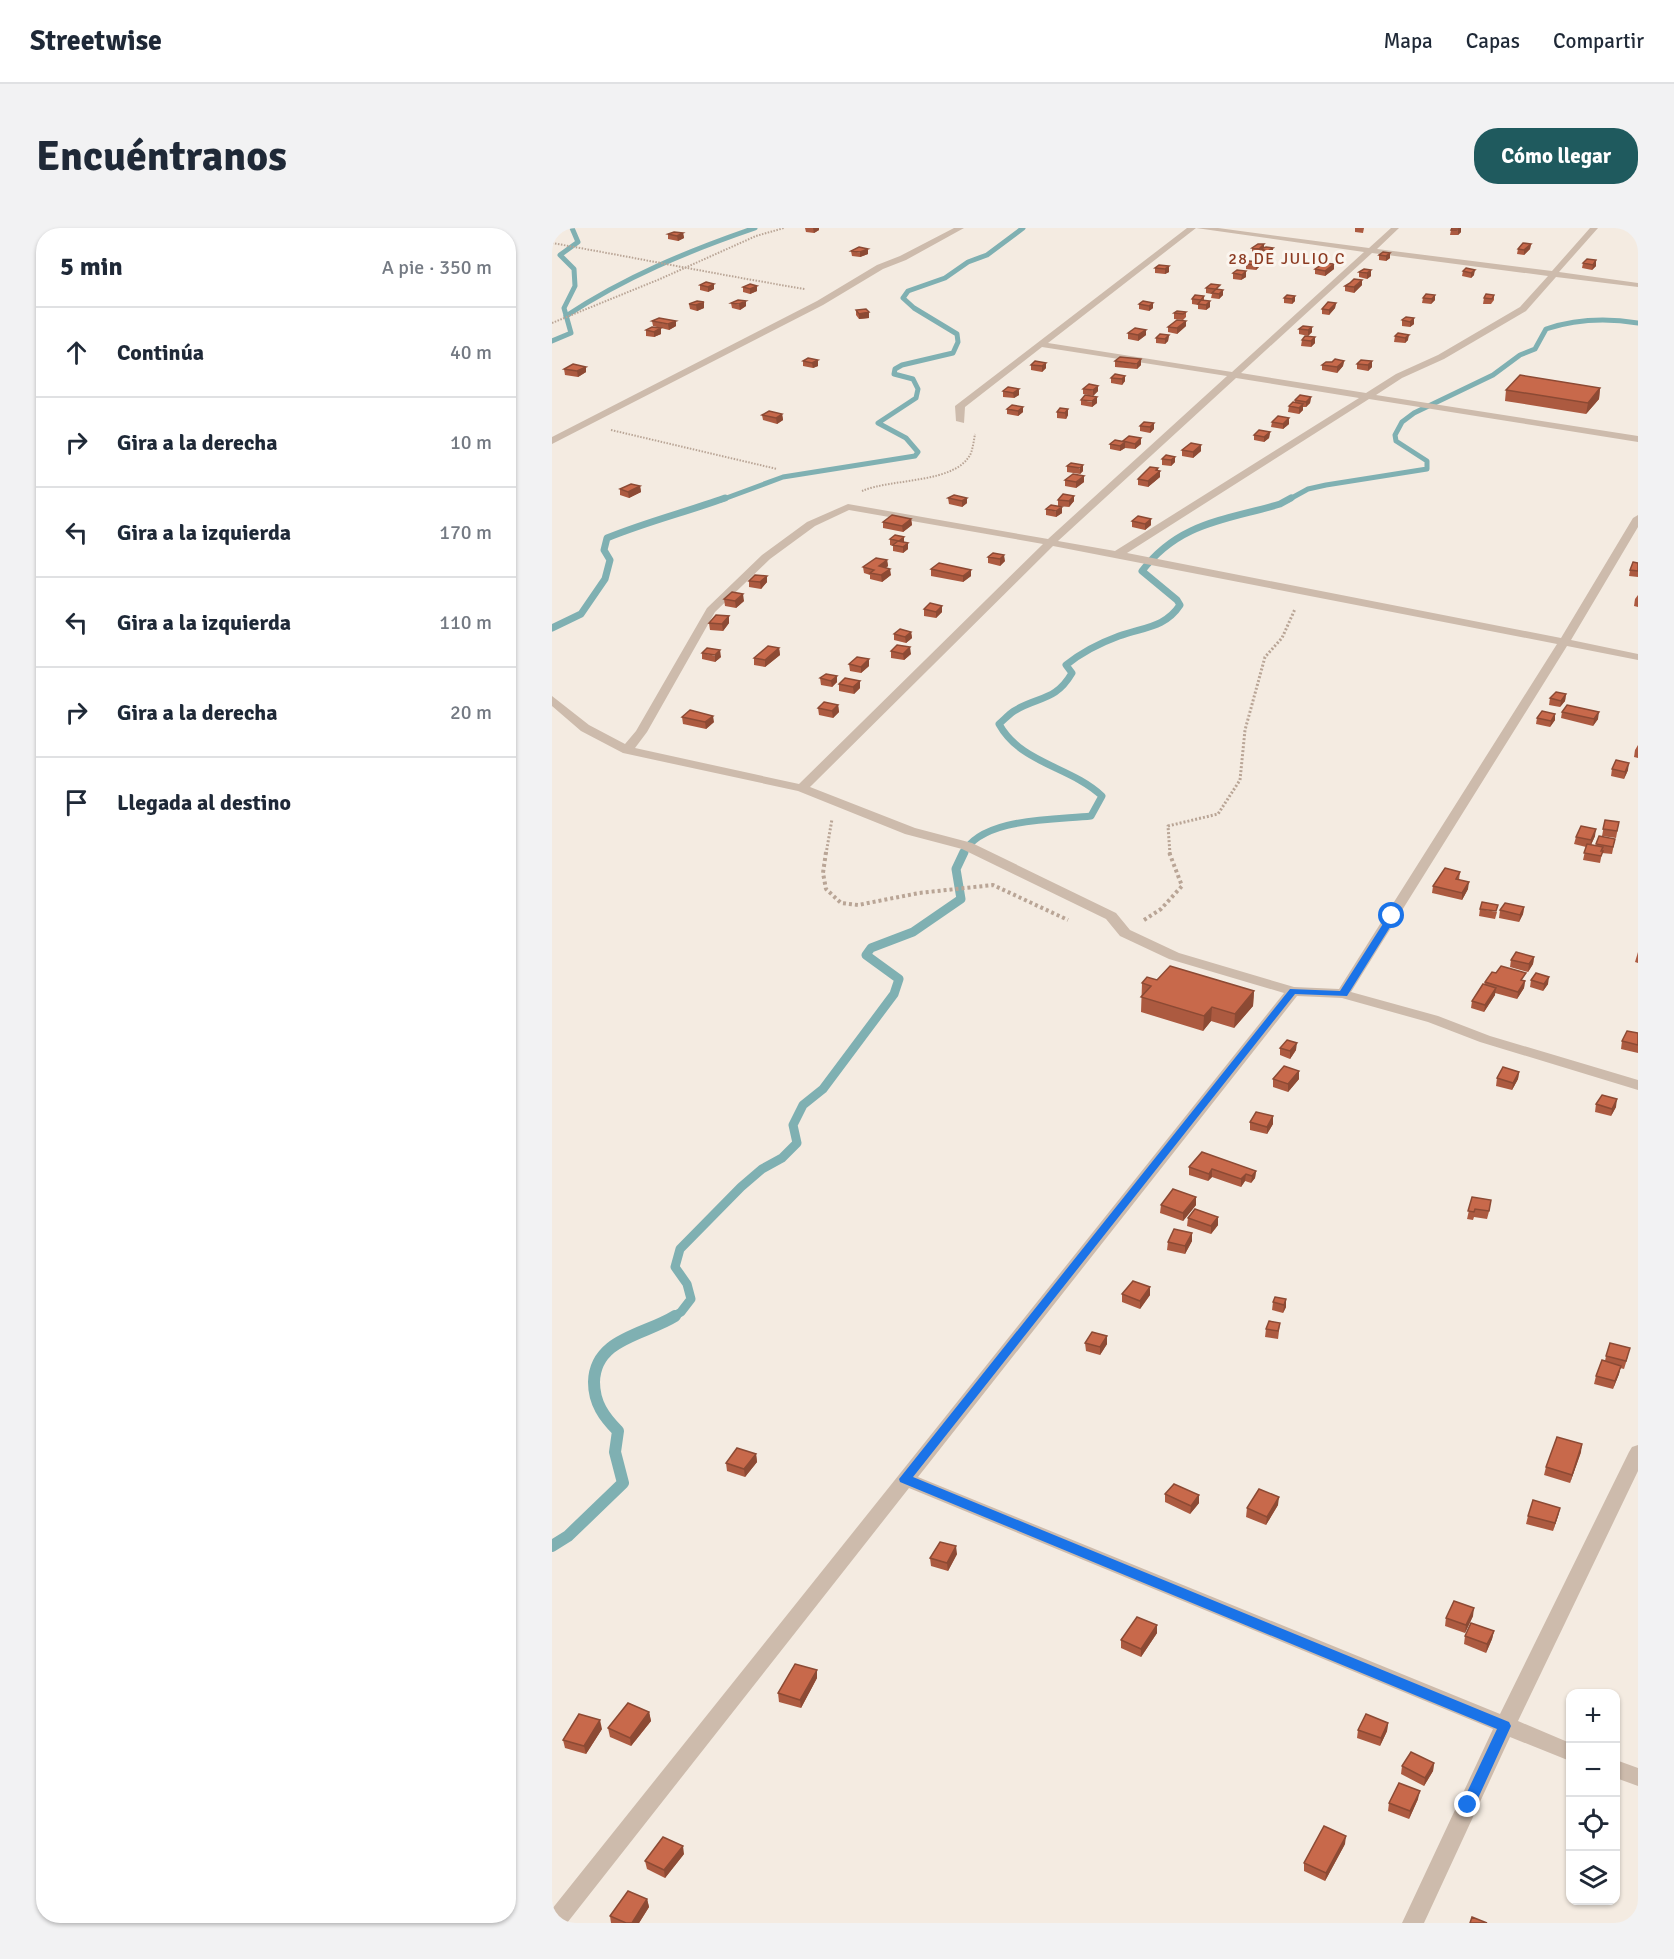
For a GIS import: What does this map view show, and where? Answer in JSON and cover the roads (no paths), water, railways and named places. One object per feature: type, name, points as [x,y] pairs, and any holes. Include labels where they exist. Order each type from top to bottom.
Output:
[{"type":"street","points":[[552,441],[834,295],[880,267],[903,258],[960,228]]},
{"type":"street","points":[[961,421],[960,406],[1192,228]]},
{"type":"street","points":[[1200,228],[1638,285]]},
{"type":"street","points":[[802,788],[1052,542],[1395,228]]},
{"type":"street","points":[[1118,554],[1399,376],[1441,357],[1523,309],[1594,228]]},
{"type":"street","points":[[1039,344],[1367,398],[1638,439]]},
{"type":"street","points":[[627,750],[641,732],[711,610],[766,557],[811,524],[848,507],[1118,554],[1563,644],[1638,657]]},
{"type":"street","points":[[1343,994],[1563,644],[1638,518]]},
{"type":"street","points":[[552,700],[585,728],[627,750],[802,788],[910,831],[968,846],[1111,916],[1125,933],[1174,956],[1293,991],[1343,994],[1433,1019],[1485,1039],[1638,1085]]},
{"type":"street","points":[[554,1923],[1293,991]]},
{"type":"street","points":[[1413,1923],[1505,1726],[1638,1452]]},
{"type":"street","points":[[905,1479],[1566,1750]]},
{"type":"street","points":[[1620,1770],[1638,1777]]},
{"type":"waterway","points":[[566,316],[564,308],[575,286],[574,269],[560,255],[578,242],[572,228]]},
{"type":"waterway","points":[[566,316],[634,277],[755,228]]},
{"type":"waterway","points":[[721,500],[783,477],[915,456],[918,452],[906,438],[878,423],[916,398],[918,389],[913,379],[894,374],[895,369],[902,365],[953,353],[958,342],[957,334],[914,308],[903,298],[908,291],[945,278],[968,262],[987,255],[1023,228]]},
{"type":"waterway","points":[[552,341],[571,333],[566,316]]},
{"type":"waterway","points":[[1288,500],[1308,489],[1427,469],[1427,461],[1396,441],[1395,435],[1402,422],[1414,413],[1493,375],[1520,355],[1535,349],[1546,329],[1592,320],[1638,323]]},
{"type":"waterway","points":[[552,628],[581,614],[605,579],[610,560],[604,550],[607,538],[725,498]]},
{"type":"waterway","points":[[963,854],[972,842],[1002,827],[1040,820],[1091,816],[1102,796],[1076,778],[1020,748],[999,724],[1014,711],[1053,694],[1059,689],[1072,673],[1066,665],[1078,656],[1112,639],[1160,623],[1174,613],[1180,605],[1177,600],[1142,571],[1172,542],[1205,525],[1280,504],[1291,498]]},
{"type":"waterway","points":[[673,1317],[681,1312],[691,1299],[687,1284],[675,1267],[680,1249],[741,1187],[762,1169],[782,1158],[797,1143],[793,1125],[803,1105],[823,1089],[894,994],[899,979],[866,955],[871,948],[913,932],[961,899],[956,869],[963,854]]},
{"type":"waterway","points":[[552,1546],[568,1536],[623,1483],[615,1452],[618,1431],[604,1415],[594,1390],[597,1367],[612,1347],[673,1317]]},
{"type":"district","name":"28 DE JULIO C","points":[[1287,258]]}]
